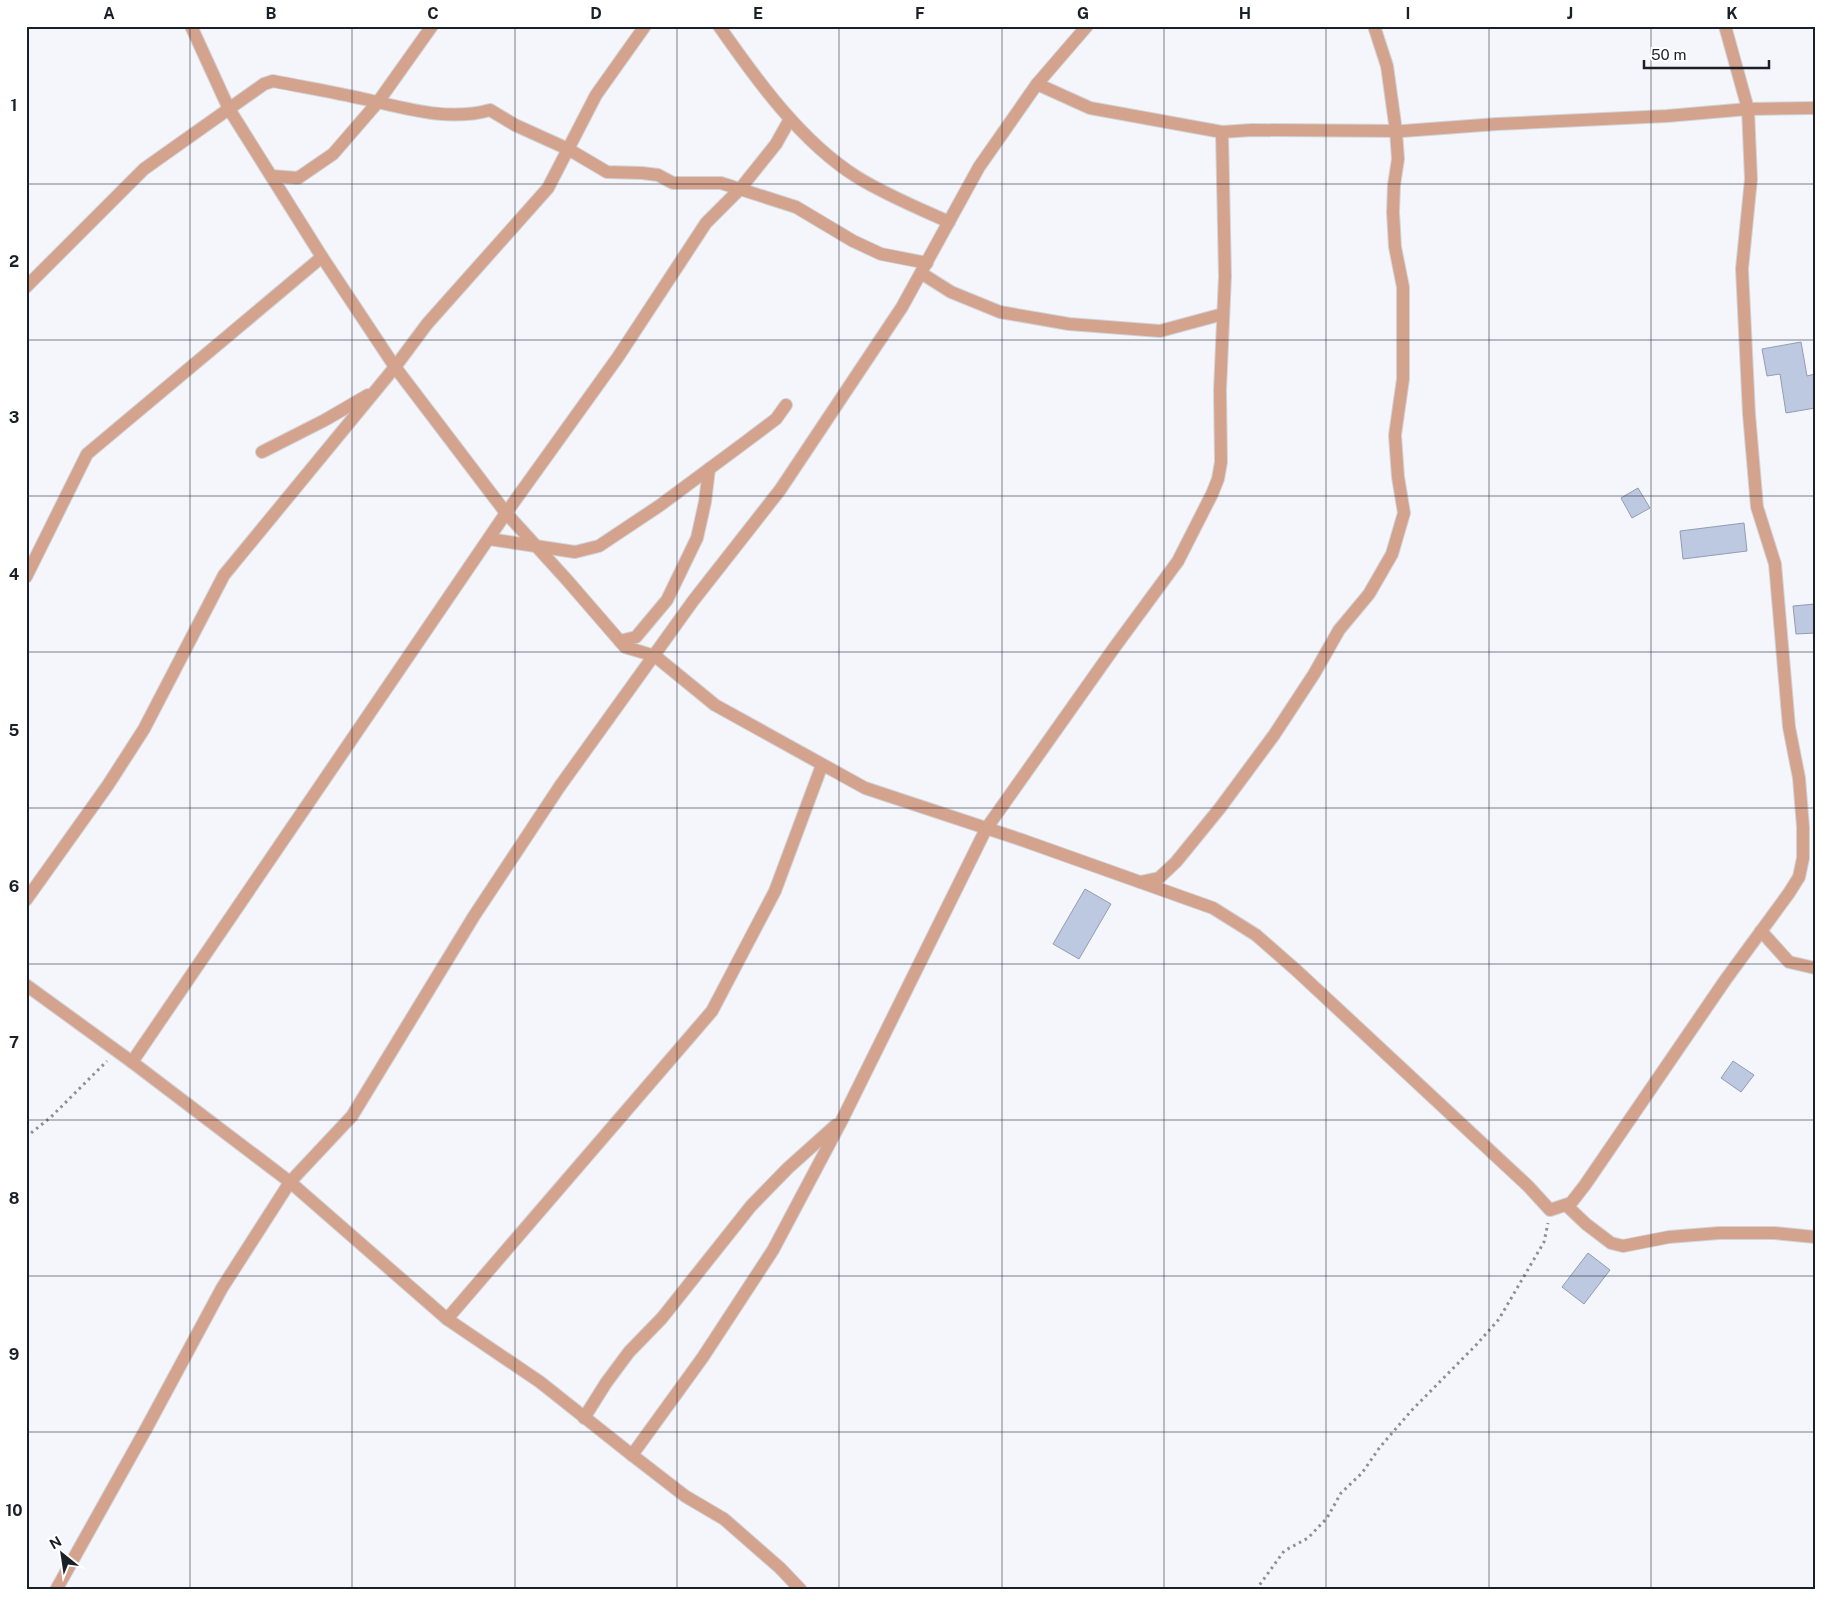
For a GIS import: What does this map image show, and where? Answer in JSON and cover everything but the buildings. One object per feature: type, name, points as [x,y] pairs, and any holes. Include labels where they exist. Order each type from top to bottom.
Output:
[{"type":"street","points":[[191,26],[229,108],[322,257],[395,368],[506,513],[625,647],[655,656],[715,705],[865,788],[1022,840],[1213,908],[1256,935],[1426,1089],[1528,1186],[1550,1210],[1571,1203],[1586,1185],[1799,877],[1803,858],[1803,827],[1799,778],[1789,727],[1783,674],[1775,564],[1757,507],[1749,414],[1742,269],[1751,180],[1748,109],[1725,26]]},
{"type":"street","points":[[272,176],[298,178],[333,154],[378,102],[432,26]]},
{"type":"street","points":[[26,900],[108,785],[144,729],[224,575],[395,368],[427,324],[548,188],[596,95],[645,26]]},
{"type":"street","points":[[718,26],[790,119],[824,152],[856,176],[900,200],[949,222]]},
{"type":"street","points":[[56,1590],[222,1288],[290,1182],[352,1116],[474,916],[560,786],[655,656],[693,600],[780,490],[902,307],[979,167],[1037,84],[1087,26]]},
{"type":"street","points":[[1140,882],[1159,878],[1176,862],[1220,808],[1274,735],[1314,674],[1339,630],[1368,594],[1392,554],[1404,513],[1398,477],[1395,435],[1403,379],[1403,287],[1394,247],[1394,185],[1398,159],[1387,66],[1374,26]]},
{"type":"street","points":[[26,287],[144,169],[264,84],[273,81],[404,109],[448,115],[474,115],[490,110],[515,125],[568,149],[607,172],[658,175],[673,183],[721,183],[740,189],[796,207],[820,222],[881,254],[924,268],[951,292],[1000,312],[1069,324],[1160,332],[1223,314]]},
{"type":"street","points":[[1037,84],[1090,108],[1222,132],[1252,130],[1396,131],[1667,116],[1748,109],[1815,108]]},
{"type":"street","points":[[132,1062],[506,513],[618,357],[706,223],[740,189],[776,144],[790,119]]},
{"type":"street","points":[[632,1455],[702,1357],[773,1250],[842,1120],[986,829],[1178,561],[1212,494],[1221,462],[1220,390],[1225,276],[1222,132]]},
{"type":"street","points":[[26,577],[87,454],[322,257]]},
{"type":"street","points":[[262,452],[325,420],[376,390]]},
{"type":"street","points":[[489,539],[575,552],[599,546],[659,506],[776,419],[786,405]]},
{"type":"street","points":[[620,641],[636,637],[668,600],[697,538],[706,502],[709,469]]},
{"type":"street","points":[[447,1319],[712,1011],[775,891],[822,765]]},
{"type":"street","points":[[1761,931],[1789,962],[1815,968]]},
{"type":"street","points":[[26,985],[132,1062],[290,1182],[447,1319],[540,1382],[685,1496],[724,1519],[780,1568],[801,1590]]},
{"type":"street","points":[[584,1418],[606,1383],[629,1352],[662,1318],[751,1206],[788,1168],[842,1120]]},
{"type":"street","points":[[1566,1205],[1586,1224],[1611,1243],[1623,1246],[1669,1237],[1719,1232],[1774,1233],[1815,1237]]},
{"type":"path","points":[[26,1138],[117,1052]]},
{"type":"path","points":[[1256,1590],[1284,1551],[1308,1538],[1327,1518],[1342,1493],[1362,1473],[1380,1447],[1412,1410],[1477,1344],[1498,1318],[1544,1242],[1550,1210]]}]
